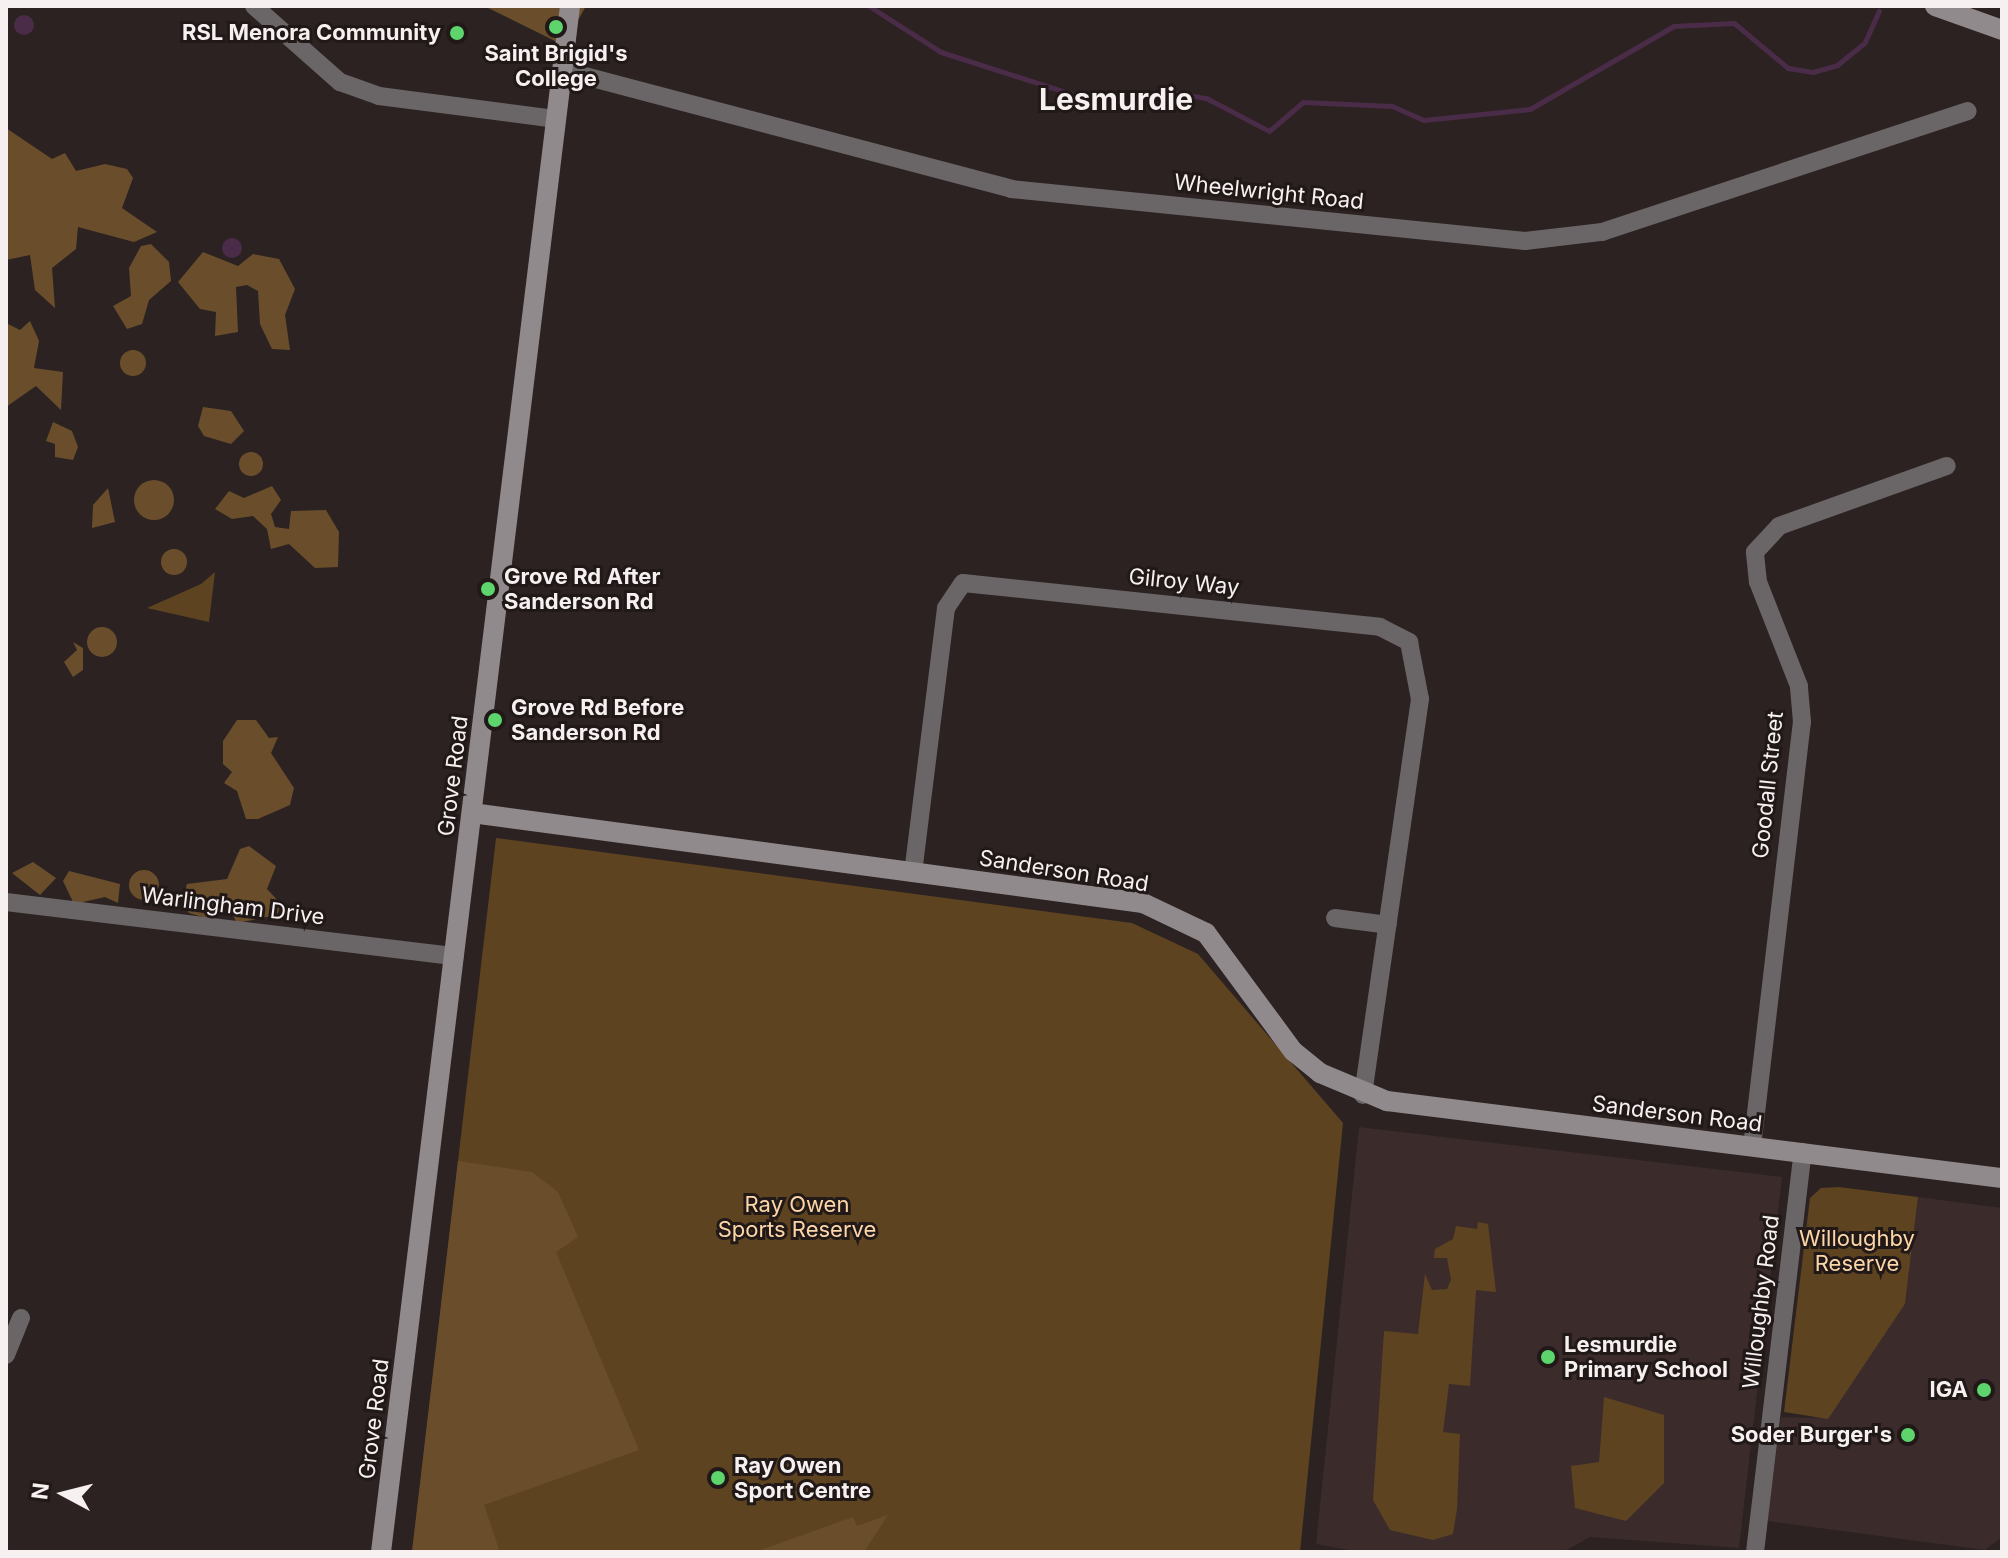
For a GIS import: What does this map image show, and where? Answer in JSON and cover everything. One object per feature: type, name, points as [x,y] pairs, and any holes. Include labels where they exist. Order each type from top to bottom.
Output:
[{"type":"street","points":[[254,6],[353,86],[557,119]]},
{"type":"street","name":"Grove Road","points":[[381,1552],[570,6]]},
{"type":"street","points":[[1935,6],[2002,30]]},
{"type":"street","name":"Wheelwright Road","points":[[562,70],[1011,189],[1525,241],[1602,232],[1967,111]]},
{"type":"street","name":"Goodall Street","points":[[1752,1147],[1802,722],[1799,686],[1758,582],[1755,552],[1779,526],[1947,466]]},
{"type":"street","name":"Gilroy Way","points":[[913,873],[946,608],[963,583],[1365,626],[1409,642],[1420,699],[1363,1095]]},
{"type":"street","name":"Sanderson Road","points":[[472,813],[1143,903],[1206,933],[1293,1051],[1363,1095],[2002,1178]]},
{"type":"street","name":"Warlingham Drive","points":[[6,902],[455,956]]},
{"type":"street","points":[[1335,918],[1388,925]]},
{"type":"street","name":"Willoughby Road","points":[[1755,1552],[1803,1152]]},
{"type":"street","points":[[6,1355],[21,1318]]},
{"type":"shaded area","points":[[484,6],[586,6],[568,38],[555,41]]},
{"type":"shaded area","points":[[24,15],[31,18],[34,25],[31,32],[24,35],[17,32],[14,25],[17,18]]},
{"type":"shaded area","points":[[6,128],[52,159],[65,153],[76,171],[105,164],[127,169],[133,178],[122,208],[157,232],[134,242],[78,227],[76,249],[52,268],[55,308],[35,290],[30,255],[6,260]]},
{"type":"shaded area","points":[[232,238],[239,241],[242,248],[239,255],[232,258],[225,255],[222,248],[225,241]]},
{"type":"shaded area","points":[[151,244],[169,262],[171,281],[149,300],[142,324],[127,329],[113,306],[131,296],[129,268],[141,246]]},
{"type":"shaded area","points":[[203,252],[238,266],[253,254],[279,259],[295,289],[285,315],[290,350],[272,349],[260,324],[258,291],[247,285],[236,287],[238,332],[215,336],[216,312],[200,309],[178,282]]},
{"type":"shaded area","points":[[30,321],[39,341],[34,368],[63,372],[61,410],[36,386],[6,407],[6,323],[20,330]]},
{"type":"shaded area","points":[[133,350],[142,354],[146,363],[142,372],[133,376],[124,372],[120,363],[124,354]]},
{"type":"shaded area","points":[[203,407],[231,411],[244,431],[231,444],[204,436],[198,426]]},
{"type":"shaded area","points":[[53,422],[72,431],[78,447],[73,460],[55,457],[55,444],[46,441]]},
{"type":"shaded area","points":[[251,452],[260,455],[263,464],[260,473],[251,476],[242,473],[239,464],[242,455]]},
{"type":"shaded area","points":[[154,480],[168,486],[174,500],[168,514],[154,520],[140,514],[134,500],[140,486]]},
{"type":"shaded area","points":[[272,486],[281,500],[271,514],[275,527],[289,529],[291,511],[326,510],[339,532],[338,567],[315,568],[289,544],[271,549],[267,529],[253,516],[232,519],[215,509],[229,491],[244,498]]},
{"type":"shaded area","points":[[108,488],[115,522],[92,528],[93,505]]},
{"type":"shaded area","points":[[174,549],[183,553],[187,562],[183,571],[174,575],[165,571],[161,562],[165,553]]},
{"type":"shaded area","points":[[102,627],[113,631],[117,642],[113,653],[102,657],[91,653],[87,642],[91,631]]},
{"type":"shaded area","points":[[73,642],[83,648],[83,670],[73,677],[64,662],[77,650]]},
{"type":"shaded area","points":[[237,720],[256,720],[269,738],[278,737],[271,753],[294,788],[290,805],[258,819],[246,819],[237,791],[224,783],[232,772],[223,764],[223,741]]},
{"type":"shaded area","points":[[249,846],[276,866],[267,889],[281,904],[277,915],[237,923],[225,900],[206,918],[189,913],[182,902],[187,884],[227,879],[240,849]]},
{"type":"shaded area","points":[[33,862],[56,878],[40,895],[12,873]]},
{"type":"shaded area","points":[[144,870],[155,874],[159,885],[155,896],[144,900],[133,896],[129,885],[133,874]]},
{"type":"shaded area","points":[[69,871],[120,884],[118,903],[105,897],[74,904],[63,881]]},
{"type":"shaded area","name":"Lesmurdie Primary School","points":[[1359,1127],[1782,1177],[1739,1548],[1590,1537],[1563,1552],[1359,1552],[1316,1544]]},
{"type":"shaded area","points":[[458,1161],[532,1172],[558,1192],[578,1237],[556,1252],[639,1450],[484,1505],[500,1552],[412,1552]]},
{"type":"shaded area","points":[[1918,1197],[2002,1208],[2002,1537],[1985,1550],[1767,1521],[1781,1417],[1828,1418],[1905,1304]]},
{"type":"shaded area","points":[[888,1515],[864,1552],[755,1552],[853,1517],[857,1526]]},
{"type":"green space","points":[[215,572],[209,622],[147,608],[201,584]]},
{"type":"green space","name":"Ray Owen Sports Reserve","points":[[496,838],[1132,923],[1198,954],[1343,1123],[1300,1552],[412,1552]]},
{"type":"green space","name":"Willoughby Reserve","points":[[1839,1187],[1918,1197],[1905,1304],[1828,1419],[1784,1412],[1810,1198],[1821,1188]]},
{"type":"green space","points":[[1478,1222],[1488,1224],[1496,1292],[1476,1290],[1470,1386],[1449,1384],[1443,1432],[1460,1434],[1457,1509],[1453,1534],[1433,1540],[1390,1530],[1373,1500],[1384,1331],[1418,1334],[1425,1274],[1432,1290],[1447,1289],[1451,1280],[1447,1258],[1434,1258],[1435,1249],[1453,1239],[1456,1226],[1477,1229]]},
{"type":"green space","points":[[1604,1397],[1664,1415],[1664,1483],[1626,1521],[1575,1508],[1571,1466],[1599,1462]]},
{"type":"waterway","points":[[869,6],[941,52],[1112,107],[1164,91],[1206,98],[1269,131],[1303,102],[1392,106],[1424,120],[1530,109],[1674,26],[1734,23],[1788,68],[1813,72],[1837,65],[1865,42],[1879,11]]},
{"type":"place","name":"Saint Brigid's College","points":[[556,27]]},
{"type":"place","name":"RSL Menora Community","points":[[457,33]]},
{"type":"place","name":"Grove Rd After Sanderson Rd","points":[[488,589]]},
{"type":"place","name":"Grove Rd Before Sanderson Rd","points":[[495,720]]},
{"type":"place","name":"Lesmurdie Primary School","points":[[1548,1357]]},
{"type":"place","name":"IGA","points":[[1984,1390]]},
{"type":"place","name":"Soder Burger's","points":[[1908,1435]]},
{"type":"place","name":"Ray Owen Sport Centre","points":[[718,1478]]},
{"type":"district","name":"Lesmurdie","points":[[1116,99]]}]
